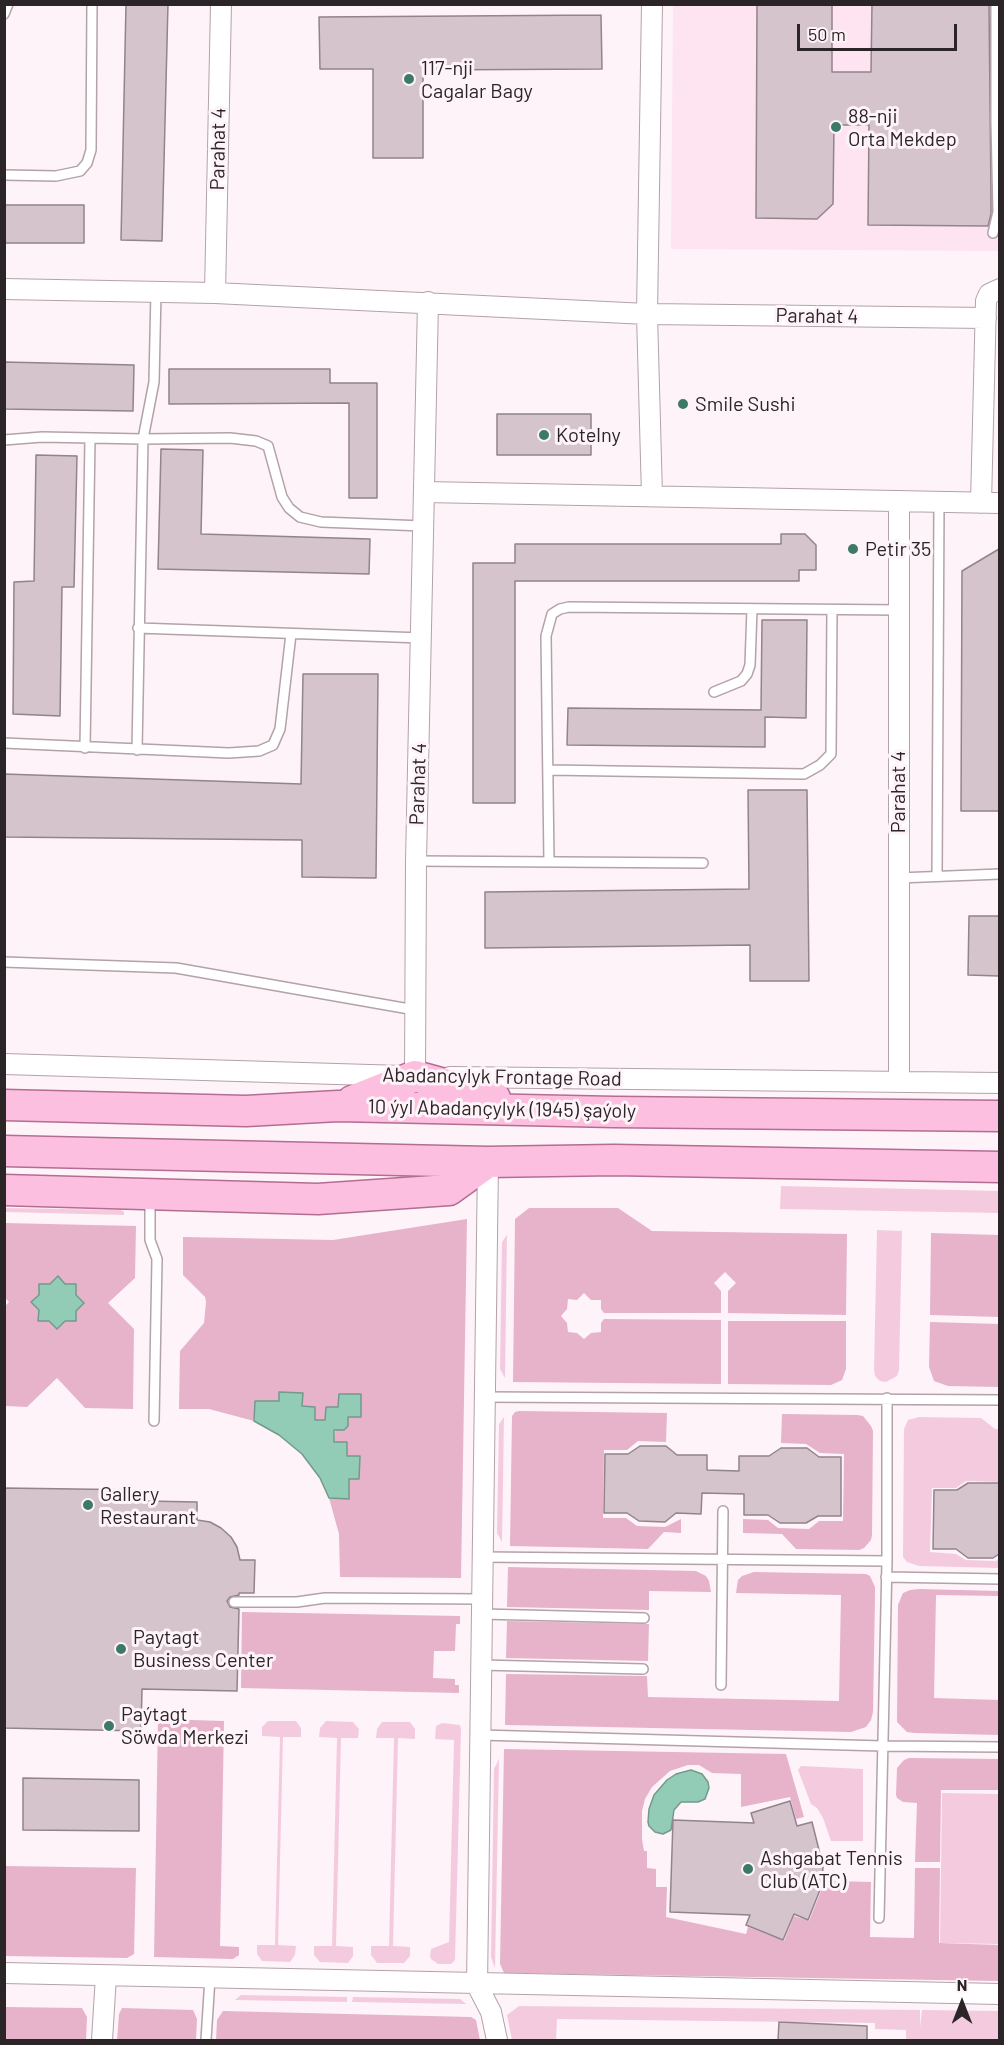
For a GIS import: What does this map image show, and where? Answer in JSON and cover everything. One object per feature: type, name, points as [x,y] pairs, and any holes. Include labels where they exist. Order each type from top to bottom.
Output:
[{"type":"main road","points":[[338,1106],[415,1076],[538,1110]]},
{"type":"main road","name":"10 ýyl Abadançylyk (1945) şaýoly","points":[[4,1105],[246,1111],[338,1106],[999,1116]]},
{"type":"main road","points":[[4,1151],[488,1162],[614,1160],[999,1167]]},
{"type":"main road","points":[[4,1190],[318,1199],[449,1190],[488,1162]]},
{"type":"street","name":"Parahat 4","points":[[215,293],[221,4]]},
{"type":"street","points":[[652,4],[647,314],[652,496]]},
{"type":"street","points":[[424,492],[990,503],[986,301],[989,294],[999,288]]},
{"type":"street","name":"Parahat 4","points":[[4,289],[215,293],[647,314],[986,318]]},
{"type":"street","name":"Parahat 4","points":[[415,1076],[416,861],[428,302]]},
{"type":"street","name":"Parahat 4","points":[[899,501],[899,1082]]},
{"type":"street","name":"Abadancylyk Frontage Road","points":[[4,1064],[415,1076],[999,1083]]},
{"type":"street","points":[[488,1162],[477,1984],[491,2012],[496,2040]]},
{"type":"street","points":[[4,1973],[999,1994]]},
{"type":"street","points":[[102,2040],[106,1976]]},
{"type":"lane","points":[[4,14],[8,4]]},
{"type":"lane","points":[[4,175],[56,176],[80,171],[87,163],[91,150],[92,4]]},
{"type":"lane","points":[[993,233],[998,212],[996,4]]},
{"type":"lane","points":[[137,750],[143,440],[154,382],[156,292]]},
{"type":"lane","points":[[4,440],[42,437],[143,440],[230,438],[256,441],[268,446],[282,497],[289,508],[300,517],[321,522],[347,524],[423,526]]},
{"type":"lane","points":[[85,748],[90,438]]},
{"type":"lane","points":[[937,876],[939,502]]},
{"type":"lane","points":[[549,862],[546,636],[552,614],[569,607],[899,610]]},
{"type":"lane","points":[[714,692],[741,681],[747,674],[750,665],[752,609]]},
{"type":"lane","points":[[549,770],[804,774],[820,765],[831,754],[832,610]]},
{"type":"lane","points":[[138,628],[422,638]]},
{"type":"lane","points":[[4,743],[229,753],[259,751],[273,745],[280,729],[291,634]]},
{"type":"lane","points":[[416,861],[703,863]]},
{"type":"lane","points":[[898,878],[999,874]]},
{"type":"lane","points":[[4,962],[176,968],[415,1010]]},
{"type":"lane","points":[[150,1194],[150,1240],[157,1259],[154,1421]]},
{"type":"lane","points":[[485,1397],[999,1400]]},
{"type":"lane","points":[[879,1918],[887,1561],[887,1398]]},
{"type":"lane","points":[[722,1685],[723,1511]]},
{"type":"lane","points":[[483,1557],[887,1561]]},
{"type":"lane","points":[[886,1577],[999,1578]]},
{"type":"lane","points":[[234,1602],[297,1602],[325,1598],[482,1606],[644,1618]]},
{"type":"lane","points":[[481,1665],[643,1669]]},
{"type":"lane","points":[[480,1735],[999,1747]]},
{"type":"lane","points":[[206,2040],[210,1978]]},
{"type":"shaded area","name":"88-nji Orta Mekdep","points":[[673,5],[999,5],[999,251],[671,249]]},
{"type":"shaded area","points":[[781,1186],[999,1191],[999,1213],[780,1209]]},
{"type":"shaded area","points":[[5,1208],[121,1210],[124,1215],[5,1212]]},
{"type":"shaded area","points":[[529,1208],[618,1208],[652,1231],[847,1234],[846,1315],[728,1313],[728,1291],[736,1283],[725,1272],[714,1283],[721,1291],[721,1313],[604,1313],[601,1309],[601,1300],[591,1300],[584,1293],[577,1300],[568,1299],[567,1309],[561,1316],[567,1323],[568,1332],[577,1333],[584,1339],[591,1333],[601,1332],[601,1323],[604,1319],[721,1320],[721,1384],[513,1382],[515,1219]]},
{"type":"shaded area","points":[[467,1219],[461,1578],[340,1577],[339,1534],[329,1498],[349,1499],[349,1479],[359,1479],[359,1456],[347,1456],[334,1442],[338,1408],[326,1420],[315,1420],[302,1407],[302,1393],[279,1401],[255,1401],[254,1421],[209,1409],[179,1409],[180,1351],[204,1323],[206,1302],[205,1297],[183,1275],[183,1237],[333,1240]]},
{"type":"shaded area","points":[[5,1223],[136,1226],[135,1278],[108,1303],[134,1329],[133,1409],[85,1408],[57,1378],[27,1407],[5,1406],[4,1307],[9,1302],[5,1298]]},
{"type":"shaded area","points":[[877,1230],[902,1231],[899,1370],[897,1376],[886,1382],[880,1381],[875,1376],[874,1369]]},
{"type":"shaded area","points":[[931,1233],[999,1235],[999,1317],[930,1315]]},
{"type":"shaded area","points":[[507,1235],[505,1378],[500,1369],[502,1242]]},
{"type":"shaded area","points":[[58,1276],[65,1284],[76,1284],[76,1295],[84,1303],[76,1311],[76,1321],[65,1321],[57,1329],[49,1321],[38,1321],[39,1310],[31,1302],[39,1295],[39,1284],[50,1284]]},
{"type":"shaded area","points":[[728,1321],[846,1321],[846,1369],[842,1380],[831,1385],[728,1384]]},
{"type":"shaded area","points":[[930,1322],[999,1324],[999,1387],[948,1386],[934,1381],[929,1367]]},
{"type":"shaded area","points":[[279,1392],[303,1393],[302,1406],[315,1407],[315,1420],[325,1420],[326,1407],[338,1407],[339,1394],[361,1394],[361,1417],[348,1417],[348,1426],[344,1430],[334,1430],[334,1442],[347,1442],[347,1456],[360,1456],[359,1479],[349,1479],[349,1499],[329,1498],[320,1478],[302,1454],[279,1435],[254,1421],[255,1401],[279,1401]]},
{"type":"shaded area","points":[[519,1411],[667,1413],[666,1442],[638,1441],[627,1450],[604,1450],[603,1518],[626,1518],[637,1526],[665,1527],[681,1519],[681,1533],[664,1532],[648,1549],[510,1546],[512,1416]]},
{"type":"shaded area","points":[[782,1414],[857,1415],[863,1416],[871,1426],[873,1431],[872,1535],[864,1548],[859,1550],[796,1549],[782,1534],[743,1533],[743,1519],[768,1520],[778,1528],[809,1529],[819,1521],[843,1521],[844,1454],[820,1453],[806,1444],[781,1443]]},
{"type":"shaded area","points":[[504,1417],[502,1542],[497,1533],[499,1424]]},
{"type":"shaded area","points":[[919,1417],[981,1418],[995,1429],[999,1429],[999,1482],[966,1481],[956,1488],[932,1488],[930,1552],[956,1554],[966,1560],[996,1561],[999,1558],[999,1568],[919,1566],[907,1562],[903,1557],[904,1429],[908,1420]]},
{"type":"shaded area","points":[[508,1567],[696,1571],[706,1576],[711,1592],[649,1591],[649,1610],[507,1607]]},
{"type":"shaded area","points":[[754,1572],[866,1574],[870,1576],[875,1587],[873,1712],[866,1727],[851,1732],[505,1725],[506,1674],[647,1676],[648,1697],[839,1701],[841,1595],[736,1593],[738,1580]]},
{"type":"shaded area","points":[[919,1589],[999,1591],[999,1596],[936,1595],[934,1698],[999,1700],[999,1735],[914,1733],[907,1732],[897,1722],[898,1605],[903,1593]]},
{"type":"shaded area","points":[[242,1612],[460,1616],[460,1624],[456,1624],[455,1651],[434,1651],[433,1678],[455,1679],[455,1685],[459,1685],[459,1693],[241,1688]]},
{"type":"shaded area","points":[[507,1621],[649,1624],[648,1661],[506,1658]]},
{"type":"shaded area","points":[[158,1719],[224,1721],[220,1946],[239,1947],[239,1955],[233,1959],[154,1957]]},
{"type":"shaded area","points":[[268,1721],[296,1721],[301,1728],[301,1737],[283,1737],[278,1945],[296,1946],[295,1955],[290,1962],[262,1961],[257,1954],[257,1945],[275,1945],[280,1737],[262,1736],[262,1727]]},
{"type":"shaded area","points":[[326,1721],[353,1722],[359,1729],[358,1738],[341,1738],[336,1946],[353,1947],[353,1956],[348,1963],[320,1962],[314,1955],[314,1946],[332,1946],[337,1738],[319,1737],[320,1728]]},
{"type":"shaded area","points":[[382,1722],[410,1722],[415,1729],[415,1739],[398,1738],[393,1946],[410,1947],[410,1956],[404,1963],[377,1963],[371,1955],[371,1946],[389,1946],[394,1738],[376,1738],[377,1729]]},
{"type":"shaded area","points":[[442,1723],[460,1725],[461,1729],[455,1960],[451,1964],[438,1964],[430,1956],[431,1949],[449,1942],[454,1740],[435,1739],[436,1726]]},
{"type":"shaded area","points":[[504,1749],[786,1754],[804,1817],[796,1819],[790,1797],[741,1807],[741,1774],[712,1773],[699,1765],[688,1765],[670,1771],[652,1787],[645,1799],[642,1811],[642,1839],[644,1851],[647,1851],[647,1868],[656,1869],[656,1887],[667,1887],[666,1917],[746,1934],[748,1927],[784,1941],[794,1916],[809,1921],[823,1886],[834,1887],[834,1881],[871,1882],[870,1937],[914,1938],[915,1868],[940,1868],[939,1943],[999,1945],[999,1981],[504,1973],[500,1964]]},
{"type":"shaded area","points":[[909,1758],[999,1759],[999,1790],[941,1790],[940,1862],[915,1862],[917,1803],[903,1802],[896,1795],[897,1768]]},
{"type":"shaded area","points":[[499,1759],[495,1968],[491,1957],[494,1769]]},
{"type":"shaded area","points":[[801,1766],[863,1769],[863,1841],[831,1841],[823,1818],[817,1808],[811,1804],[798,1770]]},
{"type":"shaded area","points":[[691,1770],[702,1774],[708,1782],[709,1788],[705,1799],[698,1802],[681,1802],[674,1810],[671,1830],[663,1834],[655,1832],[648,1822],[649,1809],[654,1795],[667,1780],[676,1774]]},
{"type":"shaded area","points":[[942,1793],[999,1794],[999,1944],[940,1943]]},
{"type":"shaded area","points":[[5,1866],[136,1868],[134,1954],[127,1958],[5,1956]]},
{"type":"shaded area","points":[[241,1995],[347,1997],[347,2002],[235,2000]]},
{"type":"shaded area","points":[[353,1997],[460,1999],[466,2004],[352,2002]]},
{"type":"shaded area","points":[[519,2006],[920,2010],[920,2027],[922,2010],[999,2011],[999,2040],[906,2040],[906,2030],[875,2029],[875,2023],[557,2019],[556,2040],[512,2040],[507,2015]]},
{"type":"shaded area","points":[[5,2007],[82,2008],[87,2017],[86,2040],[5,2040]]},
{"type":"shaded area","points":[[122,2008],[193,2010],[197,2019],[196,2040],[117,2040],[119,2014]]},
{"type":"shaded area","points":[[223,2011],[471,2017],[476,2020],[480,2040],[216,2040],[217,2020]]},
{"type":"building","points":[[126,4],[168,4],[162,241],[121,240]]},
{"type":"building","points":[[757,4],[832,4],[832,72],[871,72],[872,4],[989,4],[991,214],[988,226],[868,225],[869,125],[834,125],[833,204],[817,219],[756,218]]},
{"type":"building","name":"117-nji Cagalar Bagy","points":[[601,15],[602,69],[423,70],[423,158],[373,158],[373,69],[320,69],[319,17]]},
{"type":"building","points":[[4,205],[84,205],[84,243],[4,243]]},
{"type":"building","points":[[4,362],[134,365],[133,411],[4,409]]},
{"type":"building","points":[[169,369],[330,369],[330,383],[377,383],[377,498],[349,498],[349,403],[169,404]]},
{"type":"building","name":"Kotelny","points":[[497,414],[591,414],[591,455],[497,455]]},
{"type":"building","points":[[161,449],[203,450],[201,534],[370,539],[369,574],[158,569]]},
{"type":"building","points":[[36,455],[77,456],[74,587],[62,587],[60,716],[13,714],[14,582],[34,581]]},
{"type":"building","points":[[781,534],[805,534],[816,545],[816,570],[799,570],[799,581],[515,581],[515,803],[473,803],[473,563],[515,563],[515,544],[781,544]]},
{"type":"building","points":[[999,549],[999,811],[961,811],[962,571]]},
{"type":"building","points":[[762,620],[807,620],[806,718],[765,717],[765,747],[567,745],[568,708],[761,710]]},
{"type":"building","points":[[303,674],[378,674],[376,878],[302,877],[302,840],[4,837],[4,774],[301,784]]},
{"type":"building","points":[[748,790],[807,790],[809,981],[750,981],[750,945],[485,948],[485,892],[749,889]]},
{"type":"building","points":[[969,916],[999,916],[999,976],[968,975]]},
{"type":"building","points":[[640,1446],[666,1446],[677,1455],[707,1455],[707,1470],[739,1471],[739,1456],[769,1456],[781,1448],[807,1448],[819,1457],[841,1457],[841,1516],[818,1516],[806,1523],[780,1523],[768,1515],[744,1515],[744,1494],[702,1493],[701,1514],[676,1513],[665,1522],[639,1521],[627,1513],[604,1513],[605,1454],[628,1454]]},
{"type":"building","points":[[968,1483],[999,1483],[999,1554],[993,1558],[968,1558],[956,1549],[933,1549],[934,1490],[957,1490]]},
{"type":"building","name":"Paytagt Business Center","points":[[4,1488],[145,1490],[145,1501],[197,1502],[197,1520],[210,1522],[231,1537],[237,1547],[240,1560],[255,1560],[254,1593],[239,1593],[227,1601],[230,1607],[239,1609],[237,1691],[142,1689],[141,1731],[4,1728]]},
{"type":"building","points":[[23,1778],[139,1780],[139,1831],[23,1830]]},
{"type":"building","name":"Ashgabat Tennis Club (ATC)","points":[[790,1801],[797,1826],[812,1822],[823,1866],[822,1885],[808,1920],[794,1914],[783,1940],[746,1925],[750,1915],[670,1912],[673,1820],[754,1823],[751,1813]]},
{"type":"building","points":[[779,2022],[867,2026],[867,2040],[778,2040]]},
{"type":"place","name":"117-nji Cagalar Bagy","points":[[409,79]]},
{"type":"place","name":"88-nji Orta Mekdep","points":[[836,127]]},
{"type":"place","name":"Smile Sushi","points":[[683,404]]},
{"type":"place","name":"Kotelny","points":[[544,435]]},
{"type":"place","name":"Petir 35","points":[[853,549]]},
{"type":"place","name":"Gallery Restaurant","points":[[88,1505]]},
{"type":"place","name":"Paytagt Business Center","points":[[121,1649]]},
{"type":"place","name":"Paýtagt Söwda Merkezi","points":[[109,1726]]},
{"type":"place","name":"Ashgabat Tennis Club (ATC)","points":[[748,1869]]}]
